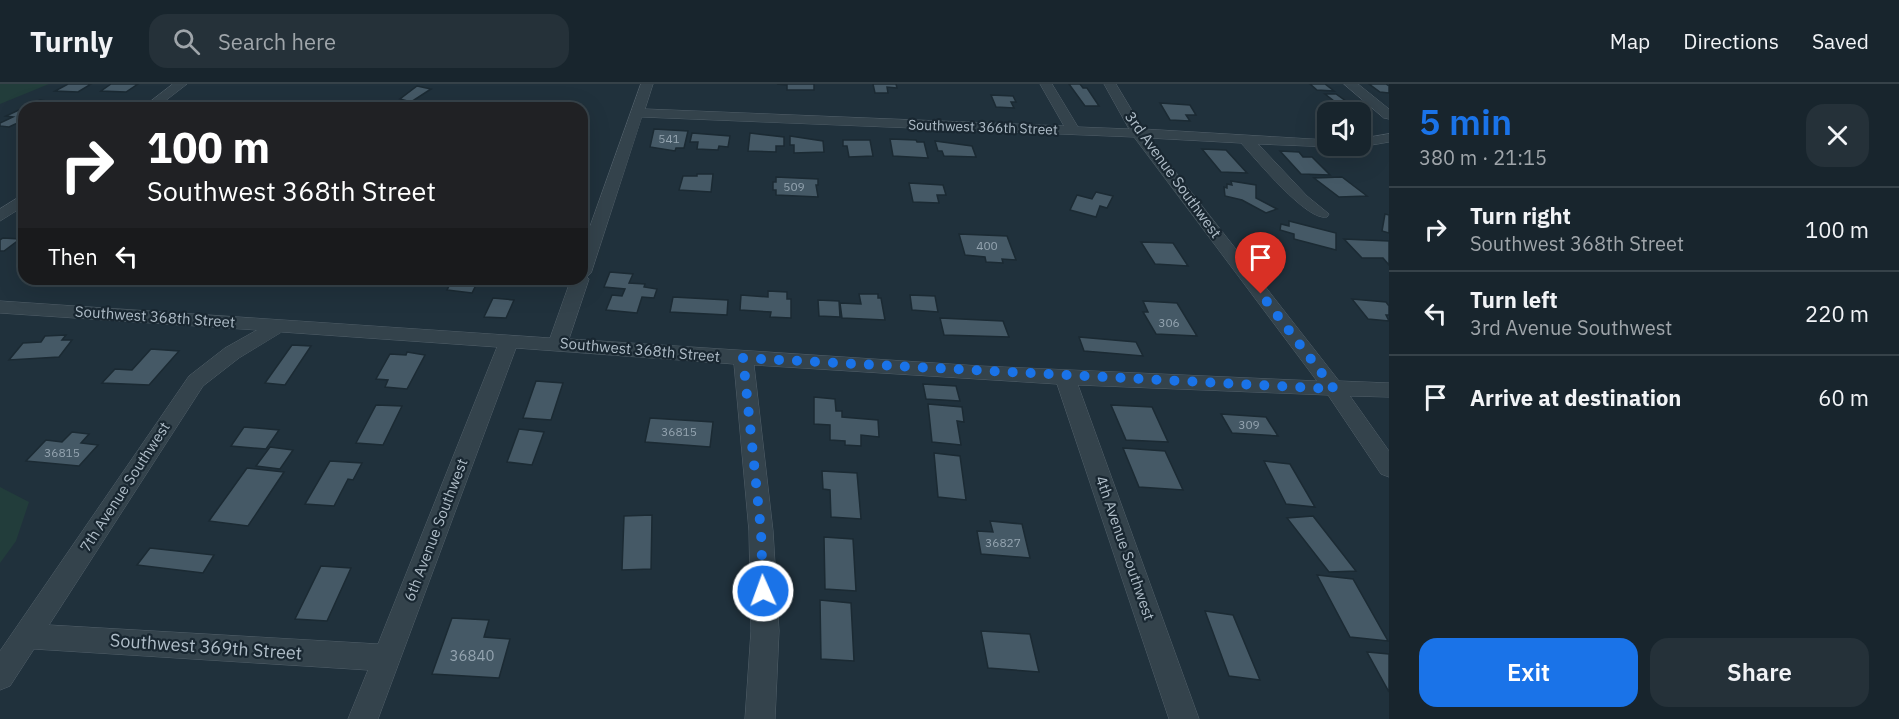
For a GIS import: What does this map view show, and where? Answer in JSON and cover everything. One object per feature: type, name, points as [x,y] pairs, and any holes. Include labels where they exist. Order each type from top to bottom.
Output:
[{"type":"street","points":[[156,102],[181,84]]},
{"type":"street","points":[[588,256],[647,84]]},
{"type":"street","points":[[1046,84],[1073,130]]},
{"type":"street","name":"3rd Avenue Southwest","points":[[1110,84],[1138,133],[1334,389],[1389,468]]},
{"type":"street","points":[[1350,84],[1389,115]]},
{"type":"street","name":"Southwest 366th Street","points":[[637,113],[1073,130],[1317,143]]},
{"type":"street","points":[[1371,141],[1389,138]]},
{"type":"street","points":[[1246,140],[1302,199],[1321,214]]},
{"type":"street","points":[[0,216],[18,203]]},
{"type":"street","points":[[558,344],[578,285]]},
{"type":"street","name":"Southwest 368th Street","points":[[0,307],[509,340],[743,358],[1065,377],[1389,390]]},
{"type":"street","name":"7th Avenue Southwest","points":[[0,676],[196,381],[232,353],[279,325]]},
{"type":"street","name":"6th Avenue Southwest","points":[[363,719],[509,340]]},
{"type":"street","points":[[743,358],[761,531],[765,631],[760,719]]},
{"type":"street","name":"4th Avenue Southwest","points":[[1065,377],[1184,719]]},
{"type":"street","name":"Southwest 369th Street","points":[[26,636],[387,658]]},
{"type":"green space","points":[[0,84],[49,84],[0,104]]},
{"type":"green space","points":[[0,487],[29,502],[16,541],[0,563]]},
{"type":"building","points":[[68,84],[91,84],[78,92],[55,91]]},
{"type":"building","points":[[111,84],[138,84],[126,92],[101,91]]},
{"type":"building","points":[[777,84],[814,84],[814,90],[787,90],[787,85]]},
{"type":"building","points":[[873,84],[896,84],[897,88],[887,87],[888,93],[875,93]]},
{"type":"building","points":[[1069,84],[1080,84],[1083,88],[1087,88],[1099,106],[1085,106]]},
{"type":"building","points":[[1310,84],[1325,84],[1334,91],[1317,90]]},
{"type":"building","points":[[1369,84],[1386,84],[1389,86],[1389,93],[1380,92]]},
{"type":"building","points":[[417,86],[431,89],[411,102],[400,99]]},
{"type":"building","points":[[1325,94],[1336,94],[1347,102],[1335,102]]},
{"type":"building","points":[[991,95],[1013,96],[1016,102],[1011,102],[1014,108],[996,107]]},
{"type":"building","points":[[1160,103],[1190,105],[1196,115],[1186,115],[1190,121],[1170,120]]},
{"type":"building","points":[[18,110],[18,123],[9,127],[0,126],[0,123],[13,117],[6,116]]},
{"type":"building","points":[[654,129],[688,131],[684,148],[676,148],[675,151],[650,147]]},
{"type":"building","points":[[692,133],[730,136],[728,147],[719,146],[718,150],[697,149],[698,142],[690,142]]},
{"type":"building","points":[[750,133],[784,137],[784,146],[776,146],[776,152],[748,151]]},
{"type":"building","points":[[790,136],[823,141],[824,152],[794,153],[794,145],[790,145]]},
{"type":"building","points":[[890,139],[924,142],[928,158],[893,156]]},
{"type":"building","points":[[843,140],[870,140],[873,156],[849,157],[847,146],[843,146]]},
{"type":"building","points":[[935,141],[972,146],[976,157],[944,156],[942,151],[938,151]]},
{"type":"building","points":[[1202,149],[1226,150],[1247,173],[1221,172]]},
{"type":"building","points":[[1280,151],[1299,152],[1303,157],[1312,157],[1330,175],[1301,174]]},
{"type":"building","points":[[697,174],[713,174],[711,192],[679,190],[683,176],[697,176]]},
{"type":"building","points":[[776,177],[818,179],[818,185],[816,185],[818,197],[776,195],[773,182],[776,182]]},
{"type":"building","points":[[1342,177],[1367,196],[1339,197],[1314,178]]},
{"type":"building","points":[[1231,181],[1256,185],[1256,198],[1277,209],[1266,213],[1242,200],[1225,196],[1224,187],[1227,188],[1227,184],[1232,185]]},
{"type":"building","points":[[909,183],[943,185],[946,195],[937,195],[939,203],[913,202]]},
{"type":"building","points":[[1096,192],[1113,196],[1107,208],[1100,206],[1096,217],[1070,210],[1077,195],[1092,199]]},
{"type":"building","points":[[1385,214],[1389,215],[1389,233],[1382,231]]},
{"type":"building","points":[[1289,221],[1336,233],[1336,250],[1294,239],[1294,234],[1280,230],[1281,224],[1289,226]]},
{"type":"building","points":[[959,234],[1007,236],[1016,260],[1002,259],[1003,263],[986,262],[985,257],[965,255]]},
{"type":"building","points":[[3,238],[18,239],[4,251],[0,251],[0,240]]},
{"type":"building","points":[[1344,239],[1389,241],[1389,265],[1383,258],[1362,258]]},
{"type":"building","points":[[1141,242],[1173,243],[1188,266],[1155,264]]},
{"type":"building","points":[[610,272],[633,274],[629,283],[645,284],[644,287],[657,289],[654,298],[642,297],[637,313],[606,310],[612,295],[622,296],[625,289],[604,287]]},
{"type":"building","points":[[450,285],[476,285],[472,293],[447,290]]},
{"type":"building","points":[[768,291],[787,292],[787,299],[791,299],[791,318],[770,317],[771,312],[740,310],[741,295],[768,297]]},
{"type":"building","points":[[859,294],[878,294],[878,298],[881,298],[885,320],[842,318],[840,303],[861,304]]},
{"type":"building","points":[[910,295],[935,296],[938,312],[912,310]]},
{"type":"building","points":[[673,297],[728,300],[727,315],[670,312]]},
{"type":"building","points":[[493,298],[514,300],[506,318],[484,317]]},
{"type":"building","points":[[1352,299],[1386,302],[1389,306],[1389,315],[1386,315],[1389,321],[1368,319]]},
{"type":"building","points":[[818,300],[839,301],[840,317],[819,316]]},
{"type":"building","points":[[1143,301],[1177,303],[1197,336],[1156,334],[1143,312],[1148,312]]},
{"type":"building","points":[[940,318],[1003,321],[1009,337],[944,335]]},
{"type":"building","points":[[66,335],[62,340],[72,340],[59,357],[9,360],[23,343],[41,342],[45,336]]},
{"type":"building","points":[[1079,337],[1136,342],[1143,356],[1084,351]]},
{"type":"building","points":[[292,345],[311,346],[285,385],[265,383]]},
{"type":"building","points":[[151,349],[179,351],[149,385],[102,383],[115,369],[132,370]]},
{"type":"building","points":[[407,352],[425,355],[407,389],[385,387],[388,380],[376,379],[390,354],[406,355]]},
{"type":"building","points":[[536,381],[563,383],[551,420],[523,418]]},
{"type":"building","points":[[923,384],[956,386],[960,401],[926,399]]},
{"type":"building","points":[[814,397],[835,399],[836,411],[842,411],[842,417],[878,420],[879,437],[861,435],[861,446],[845,445],[845,441],[830,440],[830,425],[814,424]]},
{"type":"building","points":[[928,404],[962,407],[964,422],[957,421],[961,445],[932,442]]},
{"type":"building","points":[[376,405],[402,406],[383,445],[356,443]]},
{"type":"building","points":[[1111,405],[1152,407],[1168,442],[1126,440]]},
{"type":"building","points":[[1221,414],[1266,417],[1278,436],[1232,433]]},
{"type":"building","points":[[650,418],[713,422],[710,447],[645,442]]},
{"type":"building","points":[[244,427],[279,430],[266,449],[231,446]]},
{"type":"building","points":[[519,429],[544,432],[532,465],[507,462]]},
{"type":"building","points":[[72,432],[89,434],[81,443],[98,445],[79,466],[26,461],[46,440],[62,442]]},
{"type":"building","points":[[270,447],[293,450],[280,469],[256,466]]},
{"type":"building","points":[[1123,448],[1165,451],[1183,490],[1139,487]]},
{"type":"building","points":[[934,453],[960,456],[966,500],[938,497]]},
{"type":"building","points":[[330,461],[362,463],[353,480],[348,479],[334,506],[305,504]]},
{"type":"building","points":[[1264,461],[1290,464],[1315,507],[1286,504]]},
{"type":"building","points":[[247,468],[284,472],[248,526],[209,521]]},
{"type":"building","points":[[822,471],[857,473],[861,519],[831,517],[830,490],[823,489]]},
{"type":"building","points":[[652,515],[651,569],[622,570],[624,516]]},
{"type":"building","points":[[1313,516],[1356,571],[1329,572],[1287,518]]},
{"type":"building","points":[[990,521],[1022,524],[1030,558],[981,554],[977,531],[993,532]]},
{"type":"building","points":[[824,537],[853,539],[856,591],[825,589]]},
{"type":"building","points":[[150,548],[214,555],[203,573],[137,565]]},
{"type":"building","points":[[321,566],[351,568],[327,621],[295,619]]},
{"type":"building","points":[[1317,575],[1353,579],[1388,641],[1350,637]]},
{"type":"building","points":[[820,600],[851,603],[854,661],[821,659]]},
{"type":"building","points":[[1205,611],[1233,615],[1260,680],[1229,676]]},
{"type":"building","points":[[452,618],[489,620],[484,637],[510,639],[499,678],[432,674]]},
{"type":"building","points":[[981,631],[1030,634],[1039,672],[988,668]]},
{"type":"building","points":[[1367,652],[1389,654],[1389,692]]},
{"type":"route","points":[[763,591],[761,531],[743,358],[1065,377],[1334,389],[1261,294]]}]
